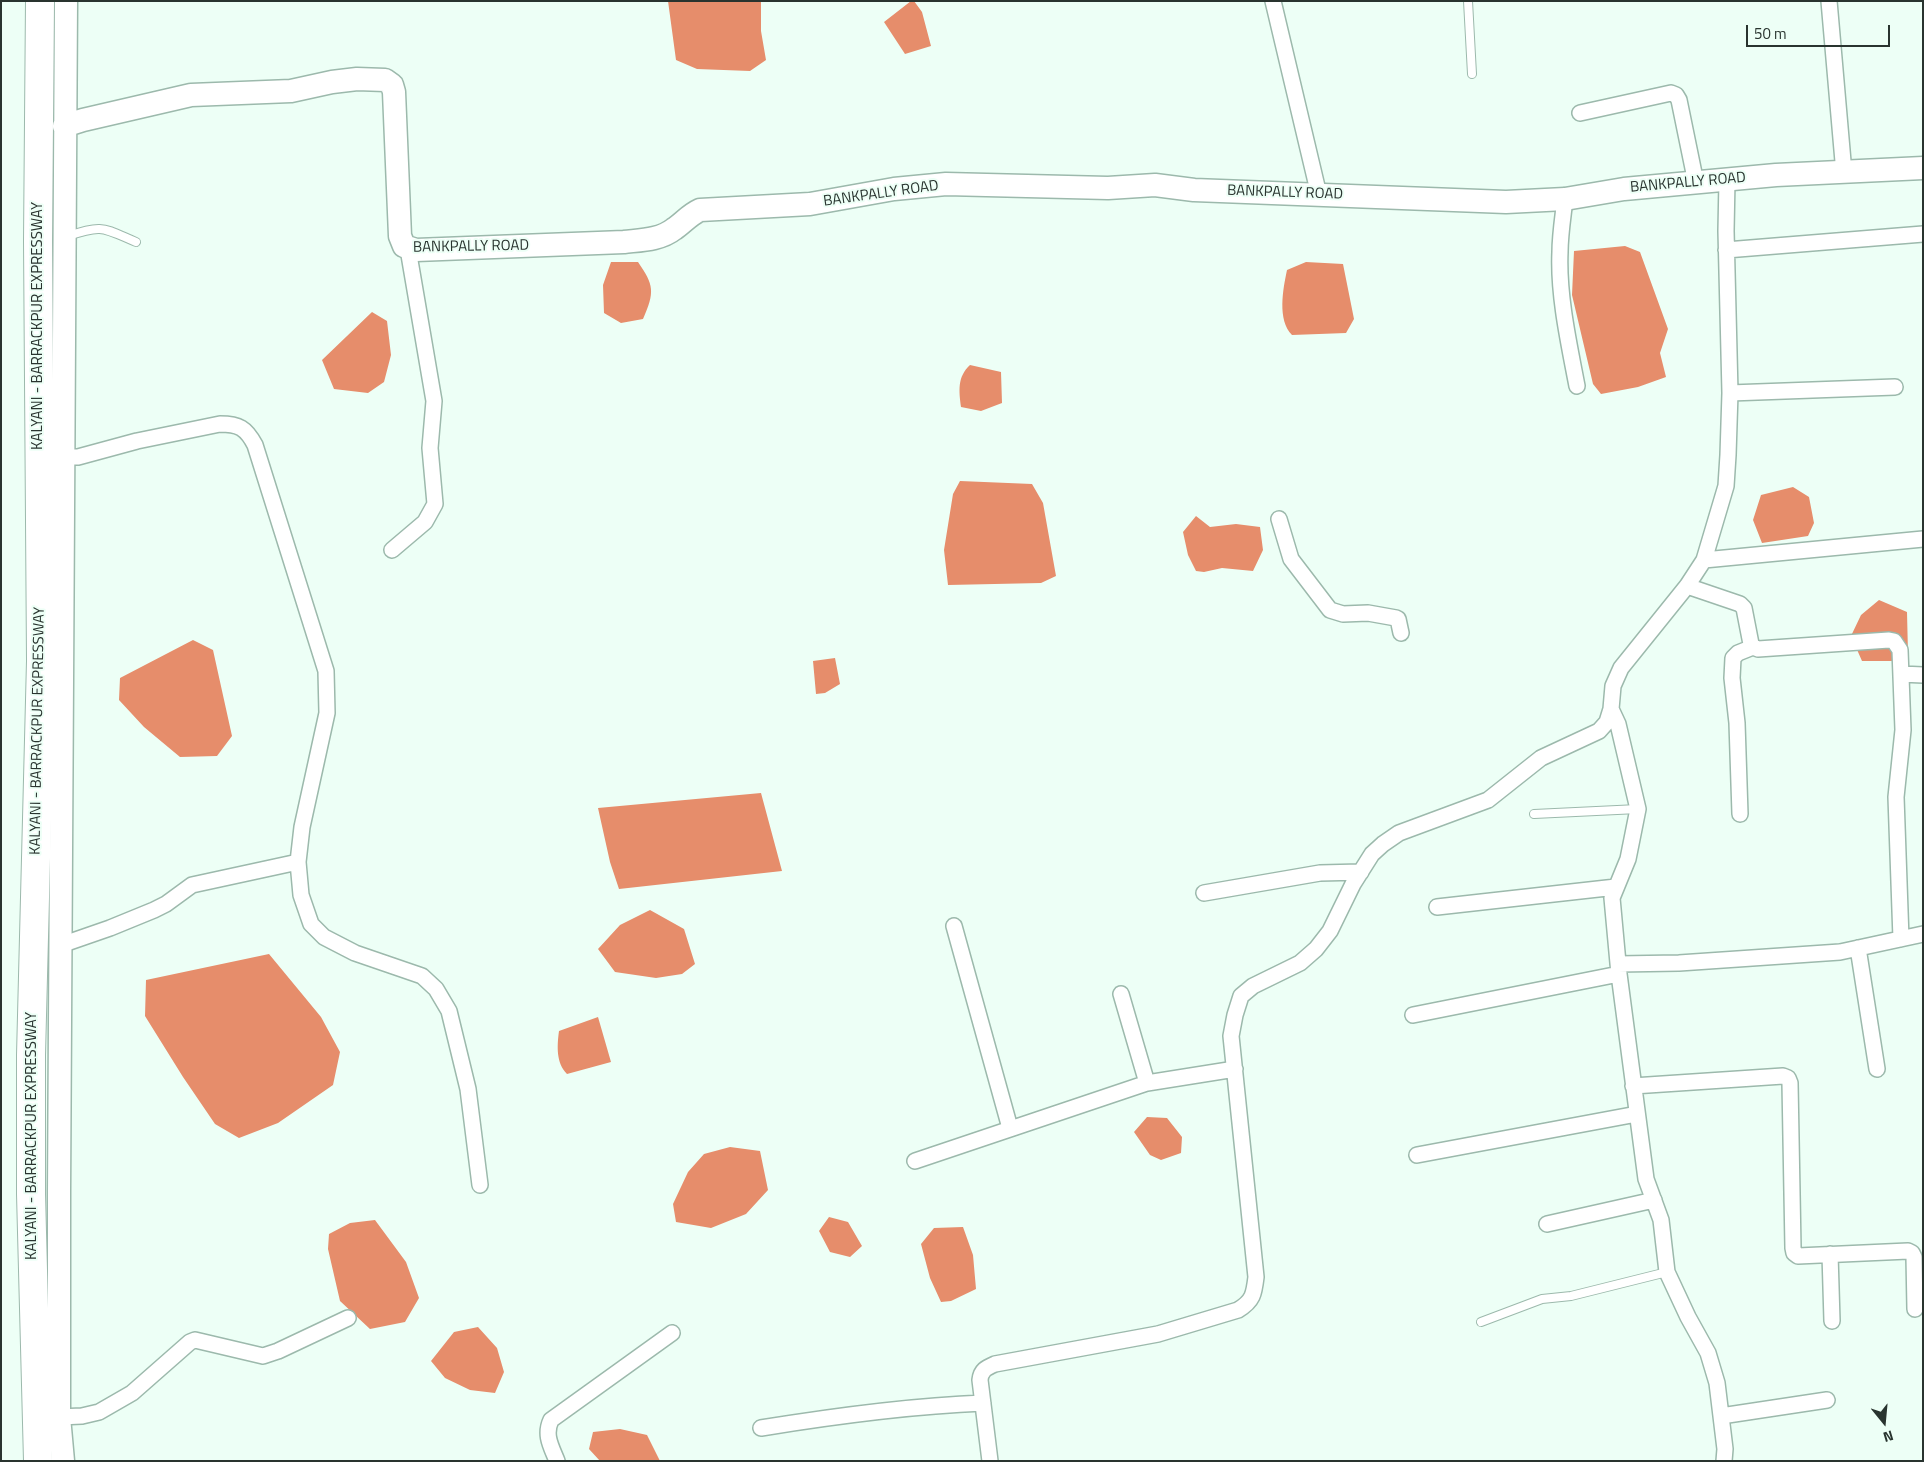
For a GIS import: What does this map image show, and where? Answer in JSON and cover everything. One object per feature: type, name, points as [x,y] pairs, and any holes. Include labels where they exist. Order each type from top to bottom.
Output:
[{"type":"highway","name":"KALYANI - BARRACKPUR EXPRESSWAY","points":[[38,1461],[31,1194],[31,1055],[41,661],[38,260],[40,1]]},
{"type":"street","points":[[63,1461],[59,1417],[62,457],[66,1]]},
{"type":"street","points":[[1273,1],[1319,195]]},
{"type":"street","points":[[1829,1],[1844,173]]},
{"type":"street","name":"BANKPALLY ROAD","points":[[64,126],[191,95],[291,91],[332,82],[357,79],[385,80],[392,85],[394,92],[400,236],[404,246],[408,249],[416,250],[624,242],[656,238],[667,234],[690,215],[700,210],[810,204],[920,185],[1108,188],[1155,185],[1194,190],[1506,202],[1565,199],[1624,189],[1776,175],[1923,168]]},
{"type":"street","points":[[1580,113],[1672,92],[1676,94],[1679,100],[1696,182]]},
{"type":"street","points":[[990,1461],[980,1380],[981,1373],[986,1368],[995,1364],[1158,1334],[1238,1310],[1246,1305],[1254,1295],[1256,1277],[1232,1036],[1235,1015],[1241,996],[1253,986],[1300,963],[1316,949],[1330,931],[1353,884],[1372,854],[1399,833],[1488,800],[1541,758],[1599,731],[1607,722],[1611,709],[1613,686],[1621,668],[1687,586],[1704,560],[1726,486],[1730,393],[1726,250],[1727,180]]},
{"type":"street","points":[[1565,199],[1560,254],[1562,290],[1570,349],[1578,386]]},
{"type":"street","points":[[1726,250],[1923,234]]},
{"type":"street","points":[[392,550],[426,522],[435,504],[430,448],[434,401],[408,249]]},
{"type":"street","points":[[1730,393],[1895,387]]},
{"type":"street","points":[[62,457],[78,457],[137,441],[220,424],[234,424],[249,433],[255,445],[326,672],[327,713],[302,827],[298,862],[301,894],[311,924],[324,937],[355,953],[422,976],[436,989],[449,1011],[468,1089],[480,1185]]},
{"type":"street","points":[[1279,519],[1291,560],[1330,610],[1343,614],[1368,612],[1396,618],[1398,619],[1400,633]]},
{"type":"street","points":[[1704,560],[1923,539]]},
{"type":"street","points":[[1687,586],[1740,604],[1744,608],[1751,644],[1754,648]]},
{"type":"street","points":[[1740,814],[1737,723],[1732,678],[1734,658],[1738,653],[1754,648],[1894,641],[1900,650],[1903,730],[1896,797],[1901,939]]},
{"type":"street","points":[[1901,674],[1923,675]]},
{"type":"street","points":[[1611,709],[1618,724],[1638,809],[1628,860],[1612,898],[1636,1114],[1646,1179],[1661,1220],[1667,1272],[1708,1353],[1717,1384],[1725,1449],[1724,1461]]},
{"type":"street","points":[[61,945],[154,910],[166,904],[192,885],[298,862]]},
{"type":"street","points":[[1204,893],[1320,873],[1361,872]]},
{"type":"street","points":[[1437,907],[1616,887]]},
{"type":"street","points":[[954,926],[1010,1128]]},
{"type":"street","points":[[1413,1015],[1619,969],[1840,952],[1923,934]]},
{"type":"street","points":[[1858,948],[1877,1069]]},
{"type":"street","points":[[1120,994],[1146,1083]]},
{"type":"street","points":[[915,1161],[1146,1083],[1234,1069]]},
{"type":"street","points":[[1633,1086],[1783,1076],[1788,1078],[1790,1083],[1794,1254],[1798,1256],[1912,1252],[1914,1257],[1915,1309]]},
{"type":"street","points":[[1417,1154],[1636,1114]]},
{"type":"street","points":[[1547,1224],[1654,1200]]},
{"type":"street","points":[[1830,1254],[1832,1321]]},
{"type":"street","points":[[59,1417],[82,1416],[98,1412],[132,1393],[190,1342],[196,1340],[263,1356],[278,1351],[348,1318]]},
{"type":"street","points":[[557,1461],[547,1435],[547,1427],[551,1420],[672,1333]]},
{"type":"street","points":[[1721,1416],[1827,1400]]},
{"type":"street","points":[[761,1428],[927,1405],[983,1403]]},
{"type":"lane","points":[[1468,1],[1472,74]]},
{"type":"lane","points":[[65,237],[98,227],[136,242]]},
{"type":"lane","points":[[1534,814],[1638,809]]},
{"type":"lane","points":[[1481,1322],[1542,1299],[1571,1296],[1667,1272]]},
{"type":"shaded area","points":[[668,1],[761,1],[761,31],[766,60],[750,71],[697,69],[676,60]]},
{"type":"shaded area","points":[[911,1],[914,1],[922,12],[931,46],[905,54],[884,22]]},
{"type":"shaded area","points":[[1625,246],[1640,252],[1668,329],[1660,353],[1666,377],[1638,387],[1601,394],[1593,384],[1572,295],[1574,251]]},
{"type":"shaded area","points":[[611,262],[638,262],[647,277],[650,283],[651,295],[643,319],[621,323],[604,313],[603,285]]},
{"type":"shaded area","points":[[1306,262],[1343,264],[1354,319],[1346,333],[1292,335],[1287,329],[1282,304],[1287,270]]},
{"type":"shaded area","points":[[372,312],[387,321],[391,355],[384,382],[368,393],[334,389],[322,360]]},
{"type":"shaded area","points":[[970,365],[1001,372],[1002,403],[981,411],[961,407],[961,379]]},
{"type":"shaded area","points":[[960,481],[1032,484],[1043,503],[1056,576],[1041,583],[948,585],[944,550],[953,494]]},
{"type":"shaded area","points":[[1793,487],[1809,497],[1814,523],[1808,536],[1762,543],[1753,520],[1761,495]]},
{"type":"shaded area","points":[[1196,516],[1210,527],[1236,524],[1260,527],[1263,550],[1253,571],[1222,568],[1204,572],[1196,571],[1188,555],[1183,532]]},
{"type":"shaded area","points":[[1879,600],[1907,612],[1908,654],[1895,661],[1862,661],[1851,636],[1861,615]]},
{"type":"shaded area","points":[[193,640],[213,650],[232,736],[217,756],[180,757],[144,727],[119,700],[120,678]]},
{"type":"shaded area","points":[[835,658],[840,684],[825,693],[816,694],[813,661]]},
{"type":"shaded area","points":[[761,793],[782,871],[619,889],[610,862],[598,808]]},
{"type":"shaded area","points":[[650,910],[684,929],[695,964],[682,974],[656,978],[615,972],[598,949],[620,925]]},
{"type":"shaded area","points":[[269,954],[321,1017],[340,1052],[333,1085],[278,1123],[239,1138],[215,1124],[145,1016],[146,980]]},
{"type":"shaded area","points":[[598,1017],[611,1062],[567,1074],[559,1060],[559,1031]]},
{"type":"shaded area","points":[[1147,1117],[1167,1118],[1182,1137],[1181,1153],[1161,1160],[1150,1155],[1134,1132]]},
{"type":"shaded area","points":[[730,1147],[760,1151],[768,1190],[746,1214],[711,1228],[676,1222],[673,1204],[688,1172],[704,1154]]},
{"type":"shaded area","points":[[829,1217],[848,1222],[862,1246],[850,1257],[830,1252],[819,1231]]},
{"type":"shaded area","points":[[375,1220],[406,1262],[419,1298],[405,1322],[370,1329],[340,1301],[328,1249],[329,1234],[350,1223]]},
{"type":"shaded area","points":[[963,1227],[973,1255],[976,1289],[951,1301],[941,1302],[930,1278],[921,1244],[934,1228]]},
{"type":"shaded area","points":[[478,1327],[497,1348],[504,1372],[495,1393],[470,1390],[445,1378],[431,1361],[454,1332]]},
{"type":"shaded area","points":[[620,1429],[647,1435],[660,1461],[600,1461],[589,1449],[593,1432]]}]
